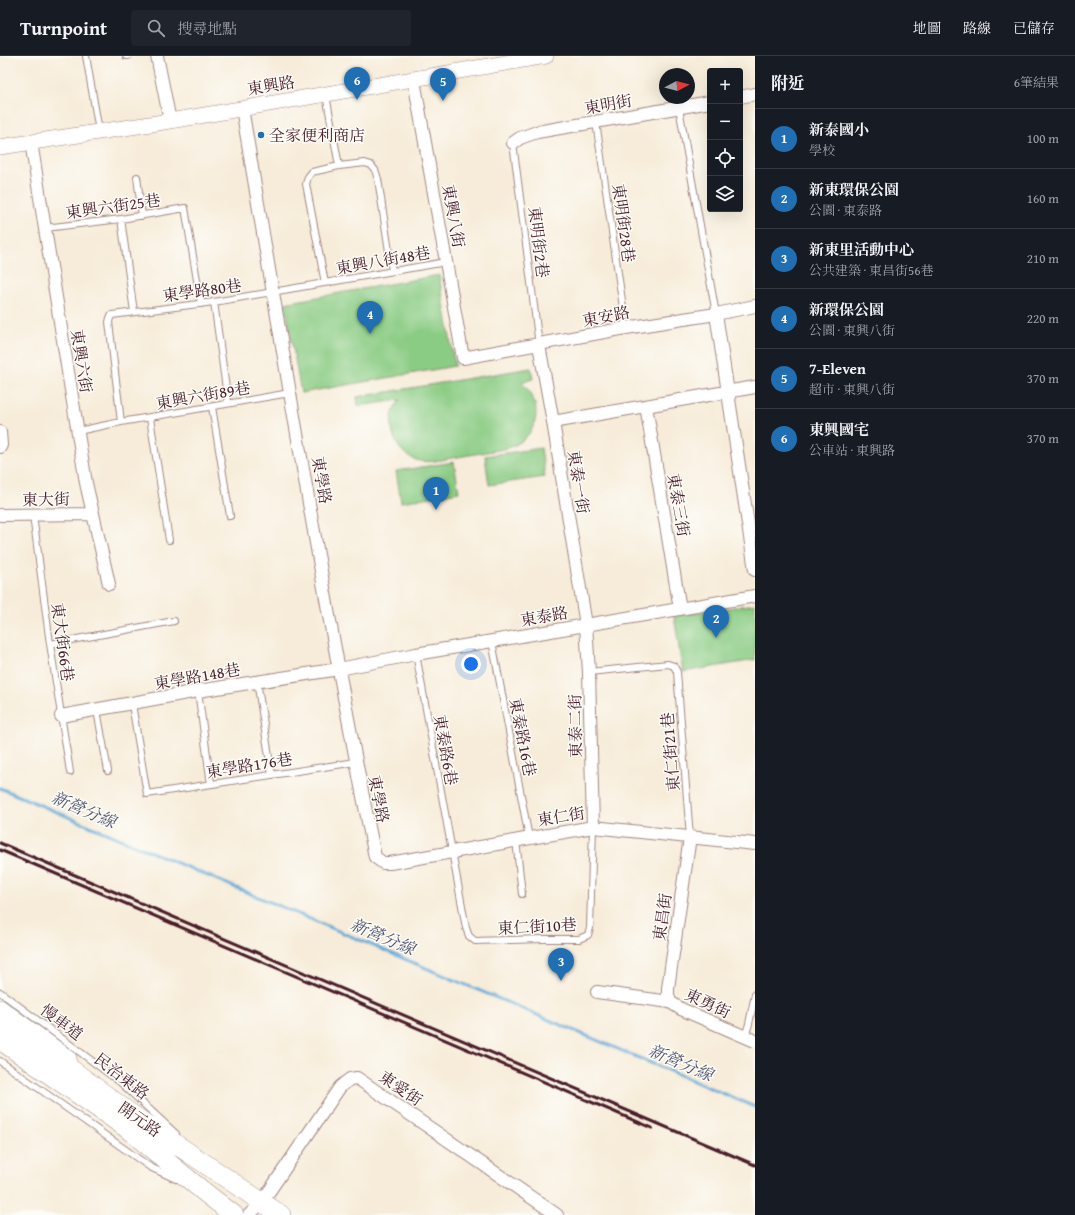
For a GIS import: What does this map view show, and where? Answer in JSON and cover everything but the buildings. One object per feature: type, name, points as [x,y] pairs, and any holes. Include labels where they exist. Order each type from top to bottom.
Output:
[{"type":"main road","name":"開元路","points":[[2,1014],[64,1064],[134,1116],[214,1169],[261,1209],[281,1215]]},
{"type":"main road","name":"開元路","points":[[0,1040],[125,1127],[234,1215]]},
{"type":"street","points":[[157,56],[170,121]]},
{"type":"street","name":"東興路","points":[[0,147],[170,121],[414,80],[483,62],[546,56]]},
{"type":"street","name":"東興八街","points":[[414,80],[463,358]]},
{"type":"street","points":[[743,96],[755,94]]},
{"type":"street","name":"東明街","points":[[513,143],[520,138],[537,132],[707,103]]},
{"type":"street","name":"東學路","points":[[242,108],[290,393],[374,857]]},
{"type":"street","name":"東興六街","points":[[31,142],[86,483],[108,584]]},
{"type":"street","name":"東安路","points":[[463,358],[755,306]]},
{"type":"street","points":[[716,314],[755,570]]},
{"type":"street","name":"東泰一街","points":[[539,344],[554,422],[586,625]]},
{"type":"street","points":[[554,422],[755,387]]},
{"type":"street","name":"東泰三街","points":[[646,406],[680,609]]},
{"type":"street","points":[[0,432],[0,447]]},
{"type":"street","name":"東大街","points":[[0,515],[93,514]]},
{"type":"street","name":"東泰路","points":[[339,669],[416,654],[755,596]]},
{"type":"street","name":"東泰二街","points":[[586,625],[590,672],[593,827]]},
{"type":"street","name":"東學路148巷","points":[[61,716],[257,681],[339,669]]},
{"type":"street","name":"東仁街","points":[[374,857],[383,863],[593,827],[755,844]]},
{"type":"street","name":"東昌街","points":[[670,1002],[668,988],[690,837]]},
{"type":"street","points":[[597,992],[670,1002]]},
{"type":"street","name":"東勇街","points":[[670,1002],[682,1009],[750,1039]]},
{"type":"street","name":"開元路","points":[[0,1046],[203,1191]]},
{"type":"street","name":"東愛街","points":[[261,1209],[340,1087],[350,1079],[357,1078],[557,1215]]},
{"type":"street","points":[[249,1215],[261,1209]]},
{"type":"lane","points":[[86,56],[99,132]]},
{"type":"lane","points":[[326,95],[338,166]]},
{"type":"lane","points":[[679,108],[716,314]]},
{"type":"lane","name":"東明街28巷","points":[[596,122],[626,328]]},
{"type":"lane","name":"東明街2巷","points":[[513,143],[539,344]]},
{"type":"lane","points":[[325,283],[306,184],[308,177],[312,172],[338,166],[365,163],[371,165],[375,170],[378,179],[392,271]]},
{"type":"lane","points":[[137,177],[142,216]]},
{"type":"lane","name":"東興六街25巷","points":[[45,228],[142,216],[185,208],[201,304]]},
{"type":"lane","points":[[120,219],[134,312],[112,315],[109,322],[121,422]]},
{"type":"lane","name":"東興八街48巷","points":[[273,293],[446,262]]},
{"type":"lane","name":"東學路80巷","points":[[134,312],[273,293]]},
{"type":"lane","points":[[214,302],[228,403]]},
{"type":"lane","name":"東興六街89巷","points":[[78,431],[121,422],[290,393]]},
{"type":"lane","points":[[212,407],[230,516]]},
{"type":"lane","points":[[150,418],[169,540]]},
{"type":"lane","name":"東大街66巷","points":[[33,515],[50,644],[70,772]]},
{"type":"lane","points":[[50,644],[174,621]]},
{"type":"lane","name":"東泰路16巷","points":[[492,641],[529,838]]},
{"type":"lane","name":"東泰路6巷","points":[[416,654],[466,928],[469,936],[475,941]]},
{"type":"lane","name":"東仁街21巷","points":[[590,672],[668,664],[674,666],[677,672],[690,837]]},
{"type":"lane","points":[[257,681],[272,775]]},
{"type":"lane","points":[[198,691],[211,784]]},
{"type":"lane","name":"東學路176巷","points":[[132,704],[147,794],[356,762]]},
{"type":"lane","points":[[97,710],[108,771]]},
{"type":"lane","name":"東仁街10巷","points":[[475,941],[579,939],[588,935],[590,928],[593,827]]},
{"type":"lane","points":[[516,840],[522,894]]},
{"type":"lane","name":"慢車道","points":[[0,992],[120,1082],[181,1138]]},
{"type":"lane","points":[[750,1039],[749,1024],[755,994]]},
{"type":"lane","points":[[0,1061],[150,1167],[203,1191]]},
{"type":"lane","points":[[186,1144],[214,1169]]},
{"type":"green space","points":[[439,275],[455,366],[301,393],[285,303]]},
{"type":"green space","points":[[531,368],[533,379],[521,382],[529,391],[534,401],[536,411],[535,421],[525,438],[516,445],[504,449],[432,461],[416,460],[403,451],[394,438],[392,430],[392,415],[400,400],[358,406],[357,397]]},
{"type":"green space","points":[[541,448],[545,477],[489,485],[485,456]]},
{"type":"green space","points":[[454,462],[459,492],[401,502],[396,471]]},
{"type":"green space","points":[[755,604],[755,660],[683,672],[674,616]]},
{"type":"waterway","name":"新營分線","points":[[0,788],[755,1107]]},
{"type":"railway","points":[[0,843],[755,1165]]},
{"type":"railway","points":[[0,850],[652,1128]]},
{"type":"place","name":"東興國宅","points":[[357,100]]},
{"type":"place","name":"7-Eleven","points":[[443,101]]},
{"type":"place","name":"全家便利商店","points":[[261,135]]},
{"type":"place","name":"新環保公園","points":[[370,334]]},
{"type":"place","name":"新泰國小","points":[[436,510]]},
{"type":"place","name":"新東環保公園","points":[[716,638]]},
{"type":"place","name":"新東里活動中心","points":[[561,981]]}]
